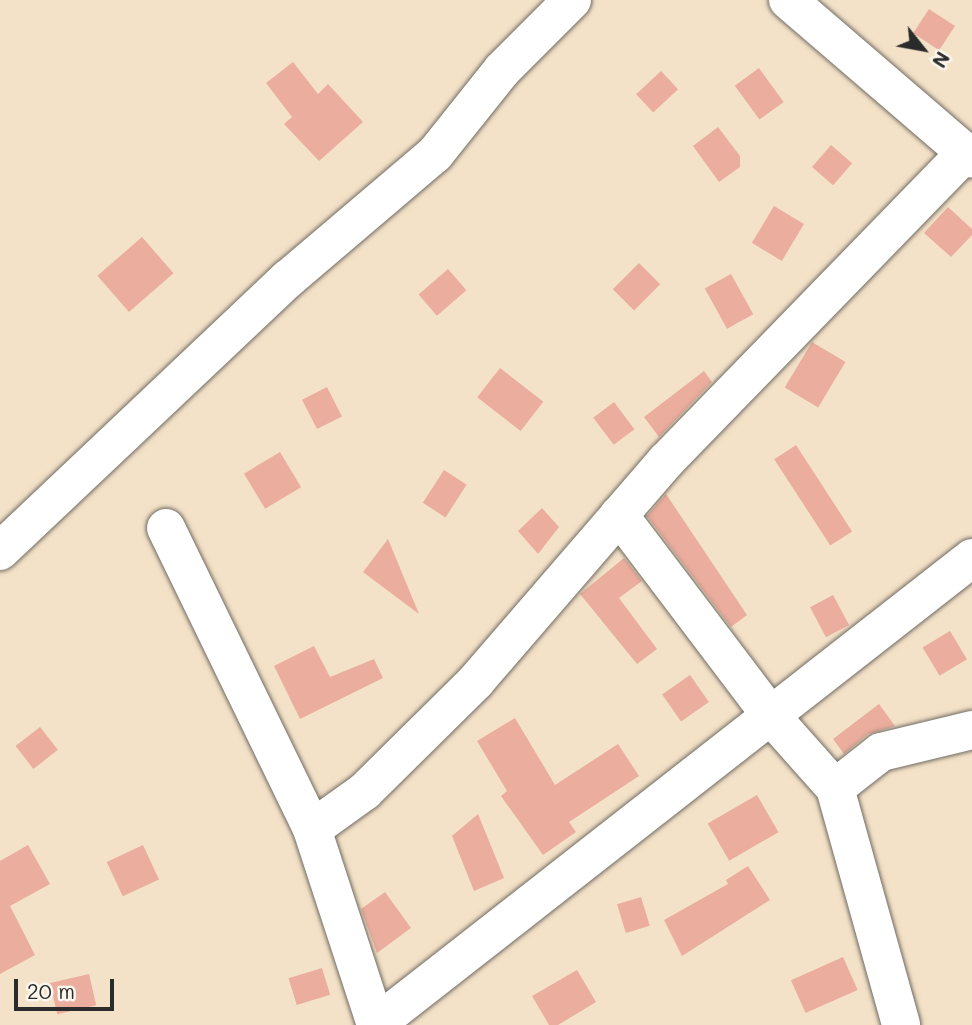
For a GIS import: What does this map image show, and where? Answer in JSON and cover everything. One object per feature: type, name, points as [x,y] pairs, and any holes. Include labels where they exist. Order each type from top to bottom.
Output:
[{"type":"street","points":[[0,551],[288,279],[435,154],[502,71],[572,0]]},
{"type":"street","points":[[312,829],[365,791],[476,681],[619,514],[969,156],[788,0]]},
{"type":"street","points":[[619,514],[771,716],[835,788],[901,1025]]},
{"type":"street","points":[[166,528],[312,829],[375,1025],[972,558]]},
{"type":"street","points":[[835,788],[881,752],[972,730]]},
{"type":"building","points":[[929,9],[955,26],[939,50],[913,33]]},
{"type":"building","points":[[293,62],[318,94],[328,84],[363,122],[319,161],[284,124],[292,117],[266,83]]},
{"type":"building","points":[[759,68],[784,102],[759,120],[735,86]]},
{"type":"building","points":[[661,71],[678,89],[653,112],[636,94]]},
{"type":"building","points":[[718,127],[740,156],[740,167],[719,182],[693,146]]},
{"type":"building","points":[[831,145],[852,163],[833,185],[812,167]]},
{"type":"building","points":[[774,206],[804,224],[782,261],[752,243]]},
{"type":"building","points":[[948,207],[972,229],[972,235],[951,257],[924,233]]},
{"type":"building","points":[[142,237],[173,273],[129,312],[97,276]]},
{"type":"building","points":[[639,263],[660,284],[634,310],[613,289]]},
{"type":"building","points":[[448,269],[466,290],[437,316],[419,295]]},
{"type":"building","points":[[731,274],[753,314],[727,329],[705,289]]},
{"type":"building","points":[[812,342],[845,362],[818,408],[785,387]]},
{"type":"building","points":[[500,368],[543,402],[521,431],[477,397]]},
{"type":"building","points":[[704,371],[712,382],[659,437],[644,417]]},
{"type":"building","points":[[327,387],[342,416],[317,429],[302,400]]},
{"type":"building","points":[[614,402],[634,429],[614,445],[593,418]]},
{"type":"building","points":[[796,445],[852,531],[830,546],[774,459]]},
{"type":"building","points":[[280,452],[301,487],[265,509],[244,474]]},
{"type":"building","points":[[444,470],[467,485],[445,517],[423,503]]},
{"type":"building","points":[[666,494],[747,615],[731,627],[647,516]]},
{"type":"building","points":[[542,508],[559,527],[538,554],[518,531]]},
{"type":"building","points":[[388,539],[419,614],[363,572]]},
{"type":"building","points":[[624,558],[642,581],[619,598],[657,649],[637,664],[580,594]]},
{"type":"building","points":[[833,595],[849,625],[826,637],[810,607]]},
{"type":"building","points":[[950,631],[967,659],[940,676],[923,647]]},
{"type":"building","points":[[314,646],[330,677],[374,659],[383,678],[300,719],[274,666]]},
{"type":"building","points":[[690,675],[709,702],[681,722],[662,695]]},
{"type":"building","points":[[879,704],[895,726],[868,734],[844,754],[833,739]]},
{"type":"building","points":[[515,718],[555,785],[618,744],[639,776],[569,822],[576,832],[543,855],[501,796],[507,791],[477,741]]},
{"type":"building","points":[[40,727],[58,750],[33,769],[16,746]]},
{"type":"building","points":[[757,795],[778,832],[729,861],[708,824]]},
{"type":"building","points":[[478,814],[504,878],[474,891],[452,836]]},
{"type":"building","points":[[28,845],[50,884],[10,906],[35,955],[0,974],[0,861]]},
{"type":"building","points":[[143,845],[159,879],[123,896],[107,862]]},
{"type":"building","points":[[748,866],[770,900],[682,956],[664,920],[728,884],[726,880]]},
{"type":"building","points":[[385,892],[411,928],[377,953],[361,909]]},
{"type":"building","points":[[641,897],[650,926],[626,933],[617,904]]},
{"type":"building","points":[[843,957],[858,990],[806,1013],[791,980]]},
{"type":"building","points":[[322,968],[330,995],[297,1005],[289,978]]},
{"type":"building","points":[[577,970],[596,1002],[558,1025],[549,1025],[532,996]]},
{"type":"building","points":[[89,974],[96,1005],[57,1014],[50,983]]}]
